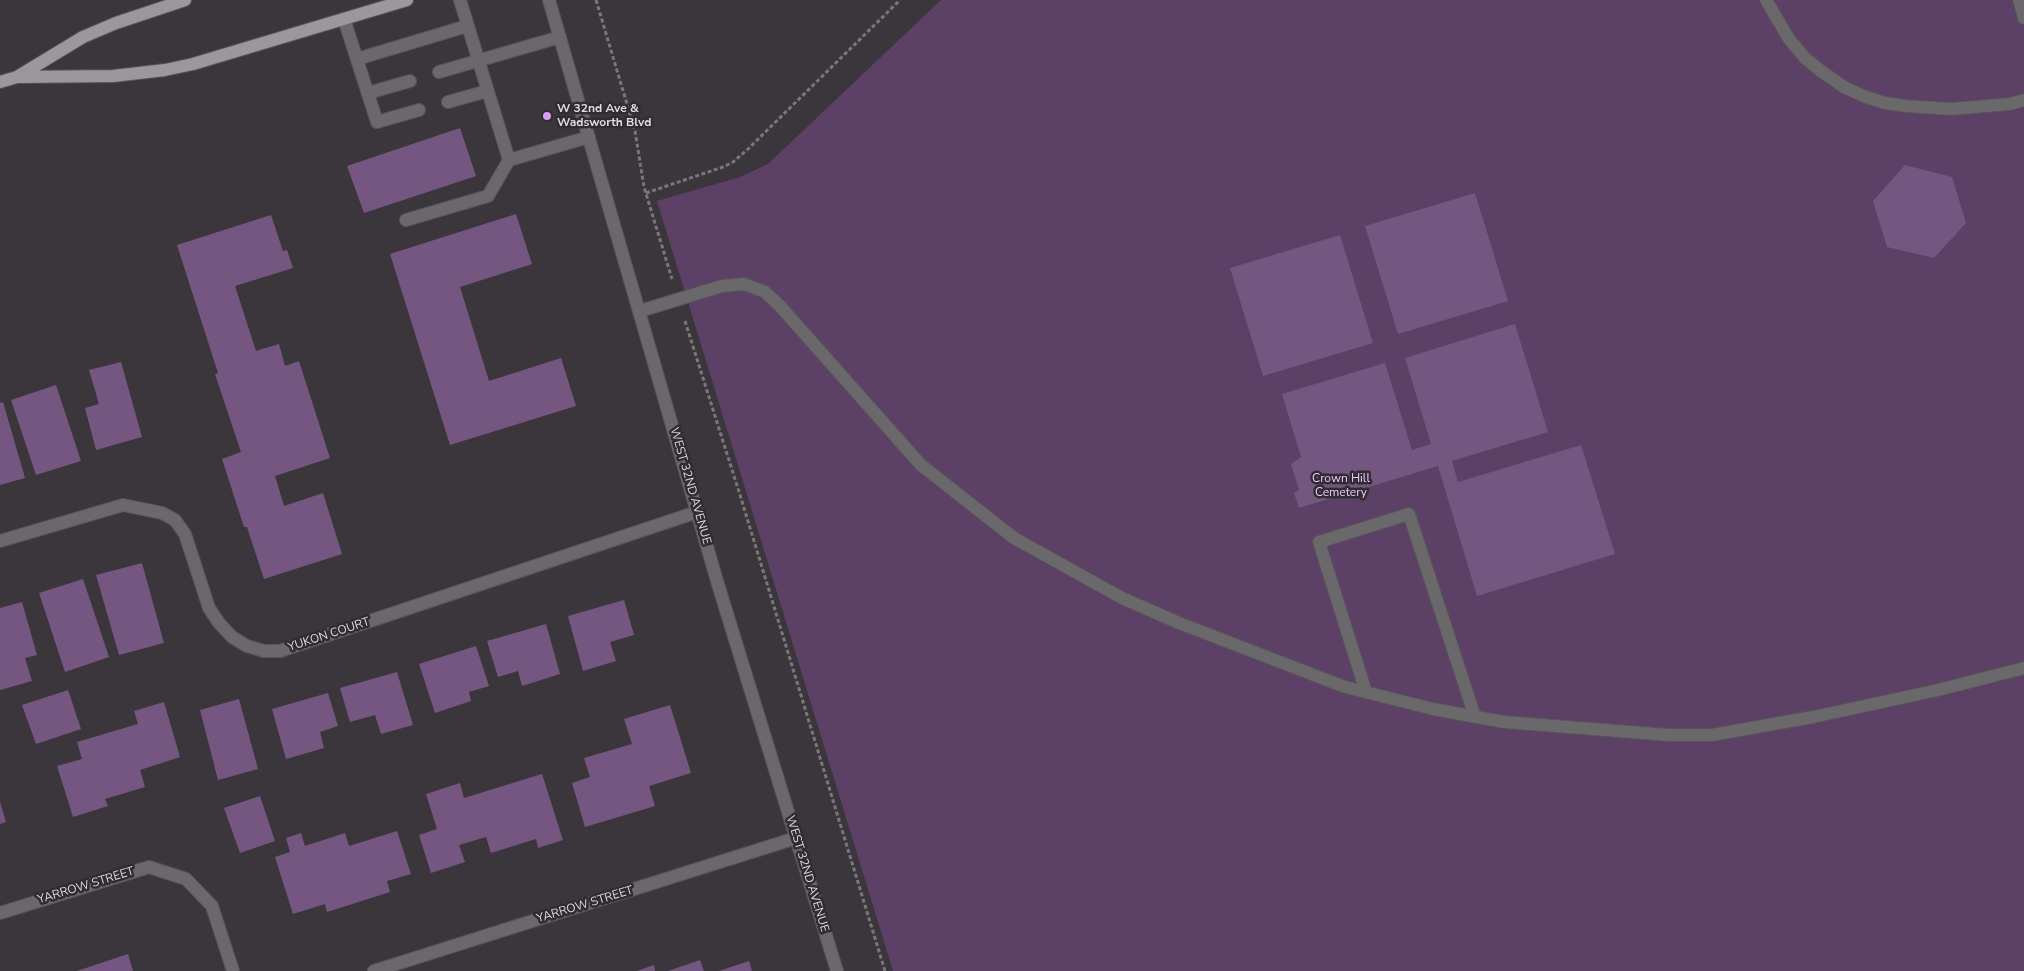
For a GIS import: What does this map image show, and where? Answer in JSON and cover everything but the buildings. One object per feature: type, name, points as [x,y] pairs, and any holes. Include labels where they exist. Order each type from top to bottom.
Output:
[{"type":"main road","points":[[0,82],[18,76],[82,37],[166,3],[185,0]]},
{"type":"main road","points":[[18,76],[113,76],[166,70],[193,64],[407,0]]},
{"type":"street","points":[[460,0],[508,160]]},
{"type":"street","name":"WEST 32ND AVENUE","points":[[549,0],[697,512],[837,971]]},
{"type":"street","points":[[1766,0],[1789,39],[1805,58],[1821,71],[1866,98],[1885,103],[1931,108],[1980,108],[2024,100]]},
{"type":"street","points":[[2019,0],[2024,18]]},
{"type":"street","points":[[344,19],[377,122],[419,110]]},
{"type":"street","points":[[357,59],[468,26]]},
{"type":"street","points":[[440,72],[560,37]]},
{"type":"street","points":[[368,93],[410,81]]},
{"type":"street","points":[[448,102],[487,90]]},
{"type":"street","points":[[406,220],[488,196],[508,160],[589,137]]},
{"type":"street","points":[[640,311],[722,286],[744,284],[765,292],[780,306],[921,465],[1014,538],[1122,598],[1179,623],[1345,687],[1433,709],[1504,722],[1669,735],[1712,735],[1813,717],[1938,690],[2024,668]]},
{"type":"street","name":"YUKON COURT","points":[[0,541],[123,505],[162,513],[175,520],[186,534],[209,608],[219,623],[232,637],[247,646],[280,651],[697,512]]},
{"type":"street","points":[[1366,692],[1319,542],[1409,514],[1475,717]]},
{"type":"street","name":"YARROW STREET","points":[[374,971],[796,838]]},
{"type":"street","name":"YARROW STREET","points":[[0,913],[148,867],[186,879],[212,906],[233,971]]},
{"type":"path","points":[[596,0],[635,131],[646,193],[885,971]]},
{"type":"path","points":[[646,193],[733,162],[900,0]]},
{"type":"green space","name":"Crown Hill Cemetery","points":[[941,0],[2024,0],[2024,971],[893,971],[657,201],[740,177],[768,164]]},
{"type":"place","name":"W 32nd Ave & Wadsworth Blvd","points":[[547,116]]}]
